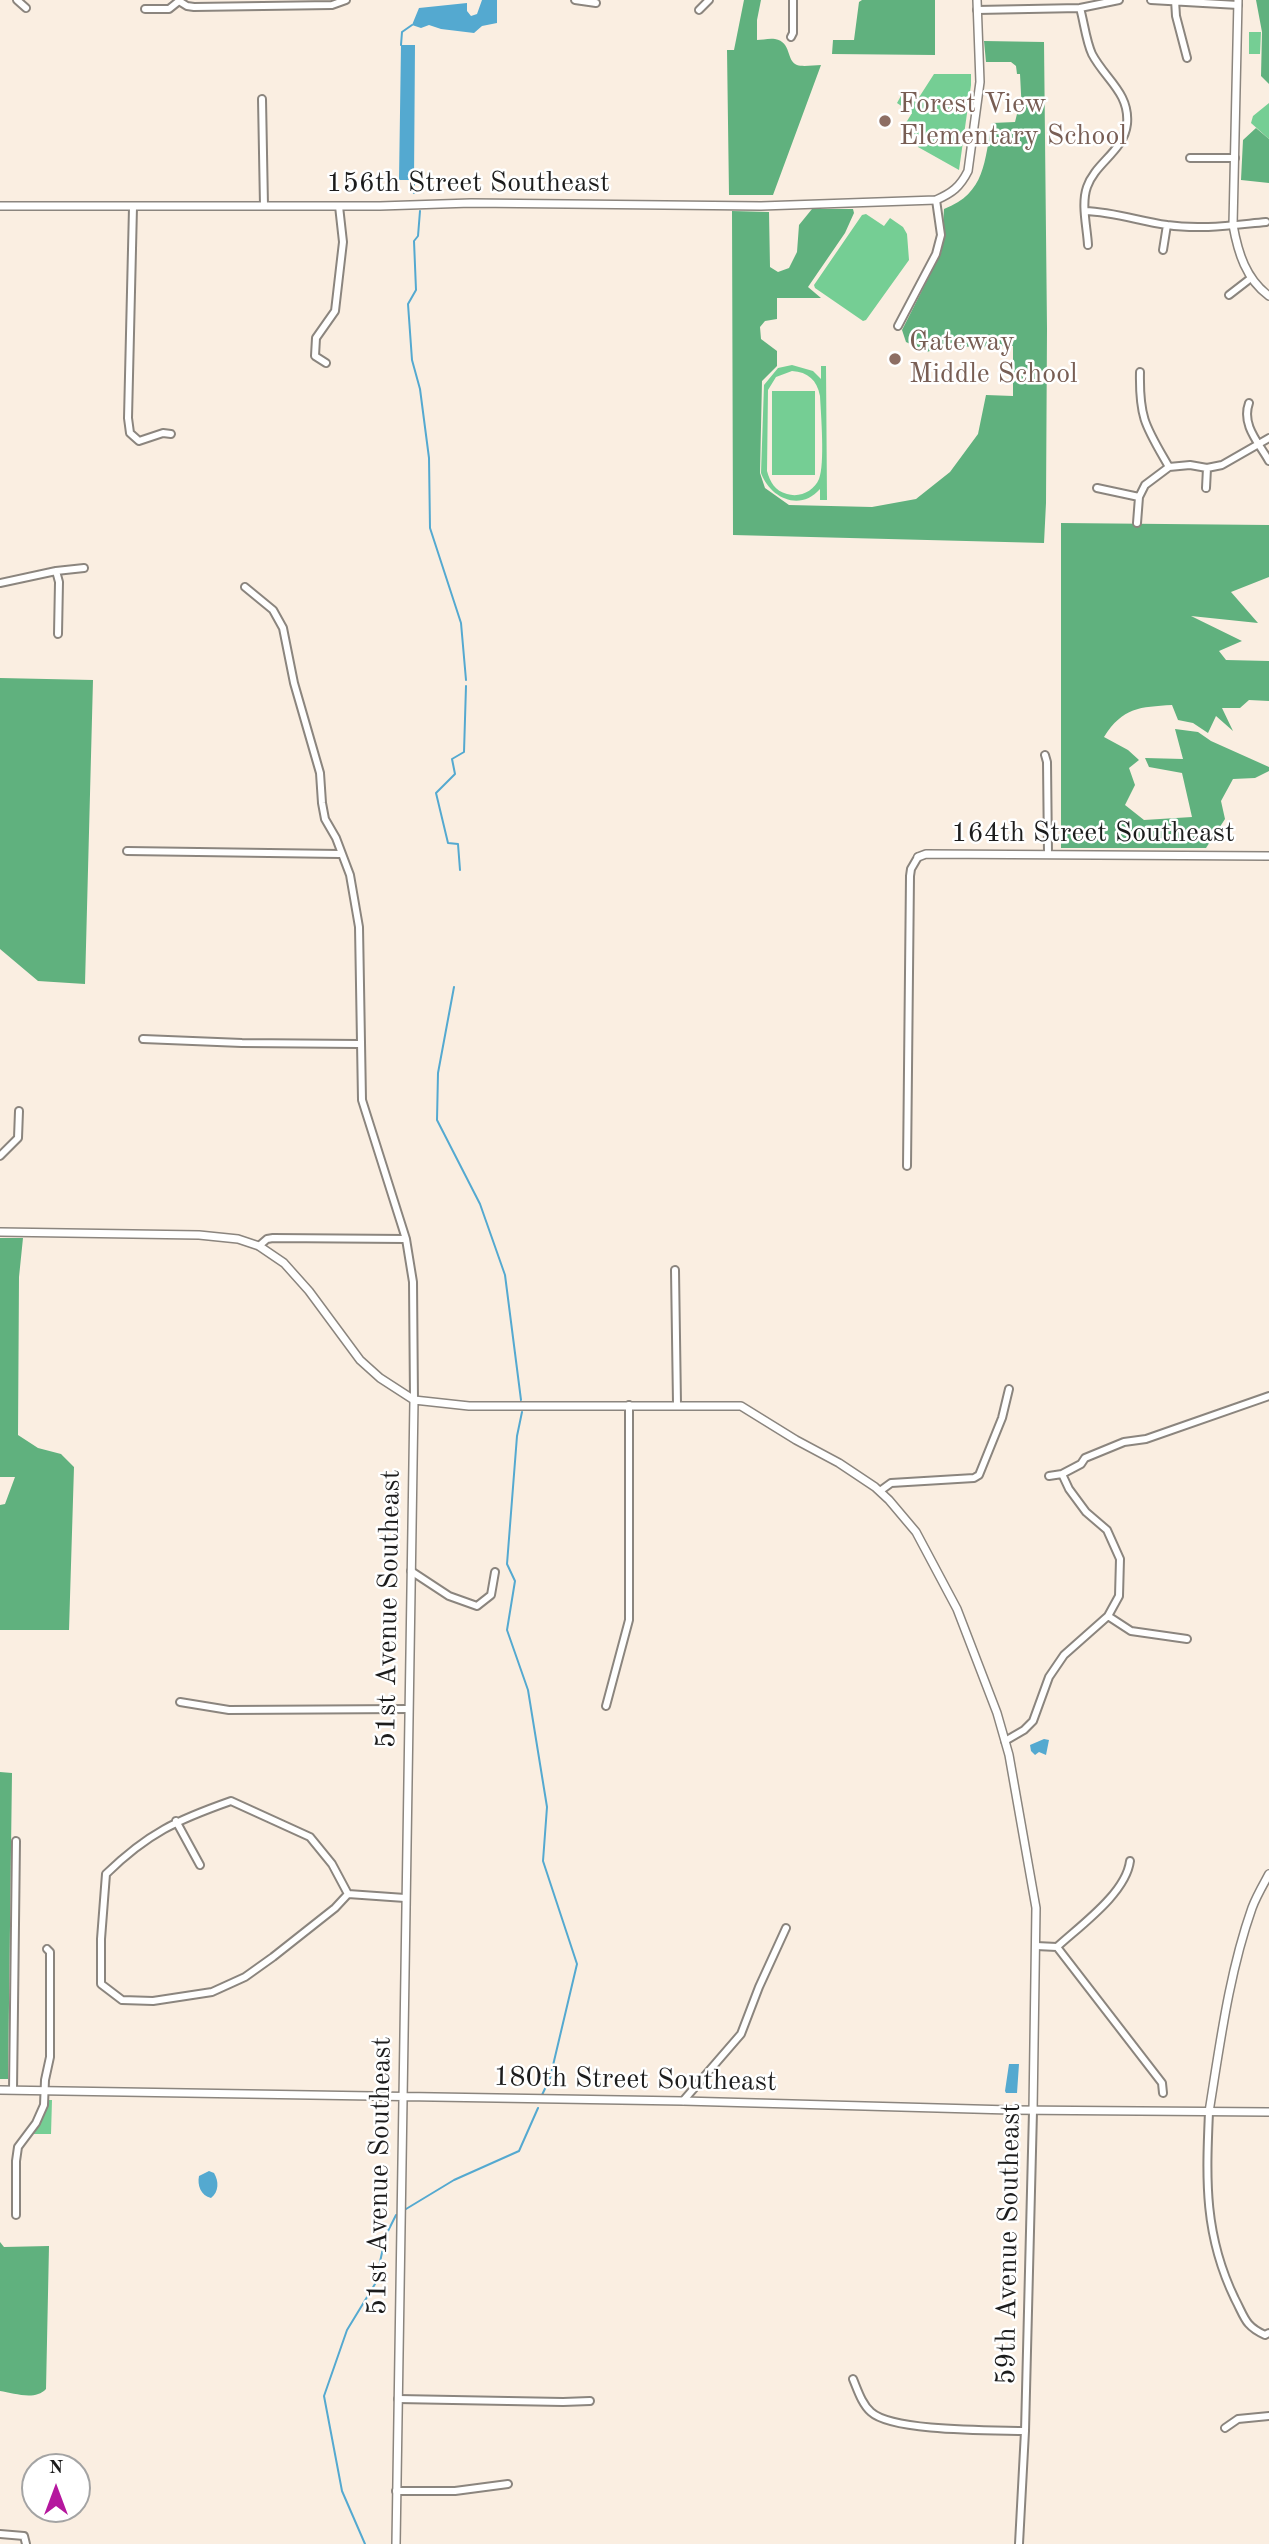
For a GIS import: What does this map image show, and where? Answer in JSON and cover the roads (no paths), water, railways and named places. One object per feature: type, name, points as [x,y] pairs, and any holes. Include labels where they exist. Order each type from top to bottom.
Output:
[{"type":"street","points":[[18,0],[26,8]]},
{"type":"street","points":[[145,9],[169,9],[179,0],[187,6],[225,3],[332,5],[346,0]]},
{"type":"street","points":[[575,0],[596,3]]},
{"type":"street","points":[[699,10],[709,0]]},
{"type":"street","points":[[791,37],[793,0]]},
{"type":"street","points":[[898,326],[936,254],[940,234],[936,200],[962,183],[968,171],[980,82],[977,0]]},
{"type":"street","points":[[977,10],[1080,8],[1119,0]]},
{"type":"street","points":[[1151,0],[1238,2],[1233,225],[1238,253],[1251,278],[1269,296]]},
{"type":"street","points":[[1175,0],[1176,16],[1187,58]]},
{"type":"street","points":[[1080,8],[1091,52],[1122,93],[1127,124],[1117,148],[1093,174],[1085,196],[1088,245]]},
{"type":"street","points":[[262,99],[264,206]]},
{"type":"street","points":[[1190,158],[1235,158]]},
{"type":"street","name":"156th Street Southeast","points":[[0,206],[339,206],[481,203],[761,206],[936,200]]},
{"type":"street","points":[[326,363],[315,356],[314,352],[316,338],[335,312],[342,242],[339,206]]},
{"type":"street","points":[[133,207],[128,418],[130,433],[139,441],[171,433]]},
{"type":"street","points":[[1085,211],[1202,228],[1266,222]]},
{"type":"street","points":[[1163,250],[1167,225]]},
{"type":"street","points":[[1229,295],[1251,278]]},
{"type":"street","points":[[1140,372],[1142,418],[1169,467]]},
{"type":"street","points":[[1249,403],[1245,412],[1257,443],[1269,461]]},
{"type":"street","points":[[1137,523],[1139,497],[1145,485],[1169,467],[1207,468],[1234,460],[1257,443],[1269,438]]},
{"type":"street","points":[[1206,488],[1207,468]]},
{"type":"street","points":[[1097,488],[1139,497]]},
{"type":"street","points":[[0,583],[84,568]]},
{"type":"street","points":[[56,571],[59,582],[58,634]]},
{"type":"street","name":"51st Avenue Southeast","points":[[245,587],[264,601],[283,628],[296,691],[320,773],[325,819],[336,838],[350,875],[359,927],[362,1100],[406,1238],[413,1282],[414,1400],[396,2544]]},
{"type":"street","points":[[1045,755],[1048,854]]},
{"type":"street","points":[[127,851],[340,854]]},
{"type":"street","name":"164th Street Southeast","points":[[918,857],[926,854],[1269,856]]},
{"type":"street","points":[[907,1166],[910,876],[918,857]]},
{"type":"street","points":[[143,1039],[242,1044],[359,1044]]},
{"type":"street","points":[[0,1156],[18,1138],[19,1111]]},
{"type":"street","points":[[0,1232],[222,1236],[259,1246],[298,1278],[360,1360],[380,1378],[414,1400]]},
{"type":"street","points":[[259,1246],[267,1239],[273,1238],[406,1238]]},
{"type":"street","points":[[674,1270],[677,1404]]},
{"type":"street","points":[[880,1491],[891,1483],[974,1478],[979,1475],[1002,1418],[1009,1389]]},
{"type":"street","points":[[1049,1476],[1062,1474],[1081,1464],[1085,1458],[1124,1442],[1146,1439],[1269,1396]]},
{"type":"street","name":"59th Avenue Southeast","points":[[414,1400],[450,1406],[741,1406],[839,1463],[880,1491],[916,1532],[957,1609],[1005,1741],[1035,1899],[1033,2111],[1025,2431],[1019,2544]]},
{"type":"street","points":[[606,1706],[629,1620],[629,1405]]},
{"type":"street","points":[[1005,1741],[1034,1721],[1049,1677],[1064,1655],[1108,1616],[1119,1596],[1120,1559],[1107,1530],[1086,1512],[1062,1474]]},
{"type":"street","points":[[411,1572],[449,1596],[477,1606],[491,1595],[495,1572]]},
{"type":"street","points":[[1108,1616],[1131,1631],[1187,1639]]},
{"type":"street","points":[[180,1702],[229,1710],[409,1709]]},
{"type":"street","points":[[230,1801],[310,1837],[332,1864],[348,1894],[335,1908],[273,1958],[245,1977],[212,1992],[153,2001],[122,2000],[102,1984],[106,1874],[130,1850],[176,1821],[230,1801]]},
{"type":"street","points":[[176,1821],[200,1865]]},
{"type":"street","points":[[13,2090],[16,1842]]},
{"type":"street","points":[[1036,1946],[1057,1947],[1118,1889],[1128,1874],[1130,1861]]},
{"type":"street","points":[[1269,1874],[1252,1907],[1224,2026],[1209,2112],[1207,2171],[1210,2228],[1225,2278],[1250,2329],[1265,2335],[1269,2333]]},
{"type":"street","points":[[348,1894],[405,1898]]},
{"type":"street","points":[[683,2101],[741,2034],[786,1928]]},
{"type":"street","points":[[1057,1947],[1162,2083],[1163,2093]]},
{"type":"street","points":[[16,2214],[18,2147],[41,2114],[50,2057],[50,1952],[47,1949]]},
{"type":"street","name":"180th Street Southeast","points":[[0,2090],[683,2101],[1033,2111],[1269,2112]]},
{"type":"street","points":[[853,2379],[863,2402],[872,2413],[881,2418],[925,2426],[1025,2431]]},
{"type":"street","points":[[398,2399],[590,2401]]},
{"type":"street","points":[[1225,2428],[1238,2419],[1269,2416]]},
{"type":"street","points":[[396,2491],[455,2491],[508,2484]]},
{"type":"street","points":[[0,2534],[24,2536],[26,2544]]},
{"type":"water","points":[[482,0],[497,0],[497,23],[482,26],[474,33],[429,25],[421,28],[412,25],[419,8],[467,3],[467,11],[471,16],[477,14]]},
{"type":"water","points":[[401,45],[415,45],[414,180],[399,180]]},
{"type":"water","points":[[1044,1739],[1049,1740],[1046,1755],[1039,1752],[1035,1755],[1030,1745]]},
{"type":"water","points":[[1009,2064],[1019,2064],[1017,2093],[1005,2091]]},
{"type":"water","points":[[209,2171],[214,2173],[217,2179],[217,2190],[211,2198],[202,2193],[199,2183],[199,2176]]},
{"type":"waterway","points":[[401,45],[402,32],[412,25]]},
{"type":"waterway","points":[[414,180],[414,193]]},
{"type":"waterway","points":[[420,211],[418,236],[414,241],[416,290],[408,304],[412,360],[420,389],[429,458],[430,528],[461,623],[466,680]]},
{"type":"waterway","points":[[460,870],[458,844],[448,843],[436,793],[455,774],[452,759],[464,752],[466,686]]},
{"type":"waterway","points":[[454,987],[438,1073],[437,1120],[480,1204],[505,1275],[521,1400]]},
{"type":"waterway","points":[[522,1412],[517,1436],[507,1564],[515,1581],[507,1630],[528,1690],[547,1807],[543,1861],[577,1964],[550,2078],[542,2095]]},
{"type":"waterway","points":[[406,2209],[454,2180],[519,2151],[538,2108]]},
{"type":"waterway","points":[[365,2544],[342,2491],[324,2396],[347,2330],[375,2284],[386,2235],[396,2215]]},
{"type":"place","name":"Forest View Elementary School","points":[[885,121]]},
{"type":"place","name":"Gateway Middle School","points":[[895,359]]}]
